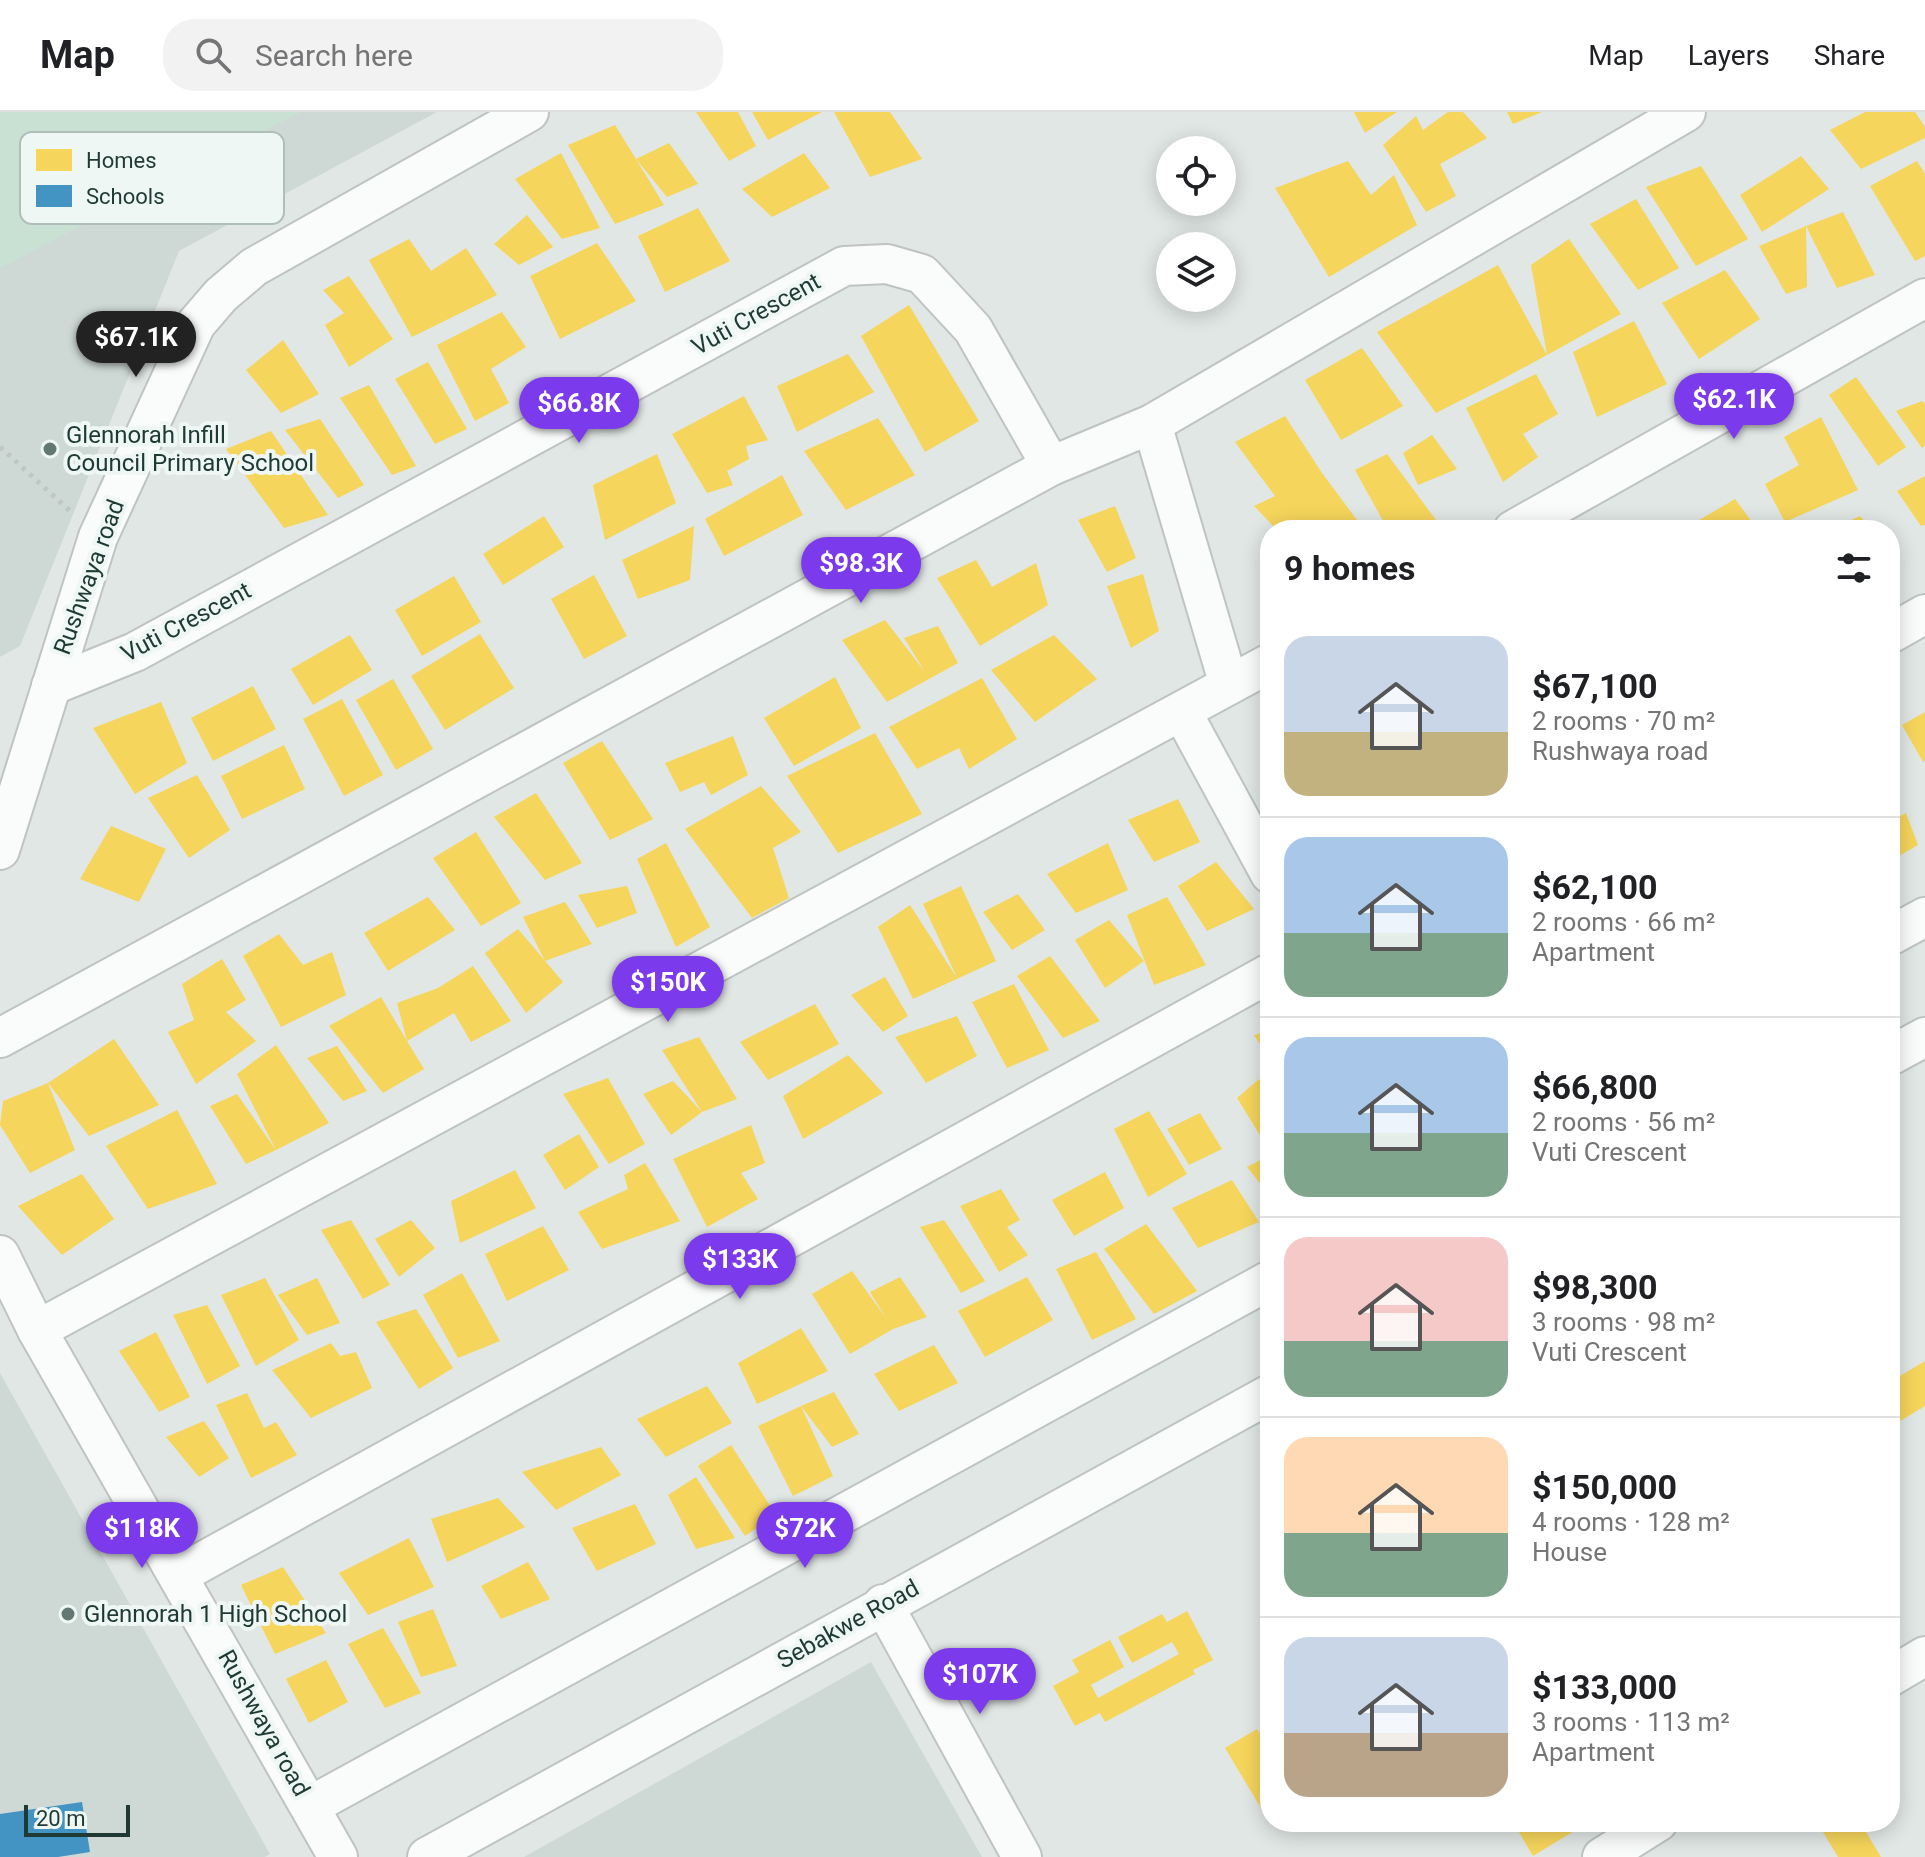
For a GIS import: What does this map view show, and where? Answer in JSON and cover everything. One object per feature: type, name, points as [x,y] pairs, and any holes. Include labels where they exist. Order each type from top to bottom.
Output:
[{"type":"street","name":"Rushwaya road","points":[[0,850],[98,537],[196,324],[221,295],[254,267],[529,112]]},
{"type":"street","points":[[0,1038],[1051,466],[1152,424],[1686,112]]},
{"type":"street","name":"Vuti Crescent","points":[[51,686],[135,652],[844,266],[887,264],[922,274],[973,329],[1051,466]]},
{"type":"street","points":[[1531,520],[1925,298]]},
{"type":"street","points":[[1152,424],[1229,685]]},
{"type":"street","points":[[1900,628],[1925,614]]},
{"type":"street","points":[[37,1330],[1260,668]]},
{"type":"street","points":[[1182,712],[1260,856]]},
{"type":"street","points":[[1900,931],[1925,917]]},
{"type":"street","points":[[180,1574],[1260,979]]},
{"type":"street","points":[[1900,1051],[1925,1037]]},
{"type":"street","name":"Rushwaya road","points":[[0,1255],[37,1330],[180,1574],[338,1857]]},
{"type":"street","points":[[310,1806],[1260,1285]]},
{"type":"street","name":"Sebakwe Road","points":[[447,1852],[883,1604],[1260,1399]]},
{"type":"street","points":[[883,1604],[1022,1857]]},
{"type":"street","points":[[1900,1671],[1925,1656]]},
{"type":"street","points":[[1602,1857],[1642,1832]]},
{"type":"path","points":[[0,447],[98,537]]},
{"type":"shaded area","name":"Glennorah Infill Council Primary School","points":[[0,112],[437,112],[284,194],[284,132],[20,132],[20,224],[229,224],[179,251],[20,646],[0,657]]},
{"type":"shaded area","name":"Glennorah 1 High School","points":[[0,1373],[270,1854],[265,1857],[0,1857]]},
{"type":"shaded area","points":[[871,1662],[982,1857],[524,1857]]},
{"type":"green space","points":[[0,112],[301,112],[262,132],[20,132],[20,224],[85,224],[0,268]]},
{"type":"building: Homes","points":[[696,112],[738,112],[756,146],[729,161]]},
{"type":"building: Homes","points":[[752,112],[822,112],[768,140]]},
{"type":"building: Homes","points":[[834,112],[890,112],[922,159],[870,177]]},
{"type":"building: Homes","points":[[1354,112],[1397,112],[1365,133]]},
{"type":"building: Homes","points":[[1448,112],[1463,112],[1487,138],[1440,164],[1456,196],[1426,212],[1383,145],[1416,116],[1423,130]]},
{"type":"building: Homes","points":[[1507,112],[1542,112],[1513,124]]},
{"type":"building: Homes","points":[[1865,112],[1915,112],[1925,127],[1925,138],[1861,169],[1830,130]]},
{"type":"building: Homes","points":[[615,125],[664,205],[615,224],[568,145]]},
{"type":"building: Homes","points":[[669,143],[698,184],[667,197],[636,159]]},
{"type":"building: Homes","points":[[561,153],[600,228],[562,239],[515,179]]},
{"type":"building: Homes","points":[[804,153],[830,188],[772,217],[742,189]]},
{"type":"building: Homes","points":[[1801,156],[1829,189],[1762,232],[1740,195]]},
{"type":"building: Homes","points":[[1348,161],[1371,195],[1394,175],[1417,225],[1329,277],[1275,188]]},
{"type":"building: Homes","points":[[1917,161],[1925,174],[1925,256],[1915,261],[1870,186]]},
{"type":"building: Homes","points":[[1701,166],[1748,239],[1696,266],[1646,187]]},
{"type":"building: Homes","points":[[1636,199],[1679,268],[1638,290],[1590,224]]},
{"type":"building: Homes","points":[[698,208],[730,261],[665,292],[638,236]]},
{"type":"building: Homes","points":[[1843,212],[1875,275],[1837,288],[1806,226]]},
{"type":"building: Homes","points":[[527,215],[553,247],[519,265],[494,244]]},
{"type":"building: Homes","points":[[1806,226],[1807,287],[1786,294],[1759,246]]},
{"type":"building: Homes","points":[[409,239],[431,271],[466,248],[497,295],[412,337],[369,260]]},
{"type":"building: Homes","points":[[1569,239],[1621,314],[1547,355],[1531,265]]},
{"type":"building: Homes","points":[[597,243],[636,301],[560,339],[530,276]]},
{"type":"building: Homes","points":[[1498,265],[1547,355],[1436,413],[1377,332]]},
{"type":"building: Homes","points":[[1725,270],[1760,319],[1699,359],[1662,303]]},
{"type":"building: Homes","points":[[349,276],[393,339],[349,367],[325,325],[344,313],[323,290]]},
{"type":"building: Homes","points":[[909,305],[979,421],[925,452],[861,336]]},
{"type":"building: Homes","points":[[502,312],[526,347],[491,369],[509,403],[475,421],[437,345]]},
{"type":"building: Homes","points":[[1634,321],[1667,384],[1597,417],[1573,352]]},
{"type":"building: Homes","points":[[283,340],[319,394],[281,413],[246,370]]},
{"type":"building: Homes","points":[[1362,348],[1403,406],[1341,440],[1305,380]]},
{"type":"building: Homes","points":[[848,354],[874,392],[797,432],[777,386]]},
{"type":"building: Homes","points":[[428,362],[467,429],[435,444],[395,379]]},
{"type":"building: Homes","points":[[1536,374],[1558,414],[1523,434],[1538,457],[1503,482],[1466,408]]},
{"type":"building: Homes","points":[[1856,377],[1906,447],[1878,466],[1829,395]]},
{"type":"building: Homes","points":[[369,385],[416,466],[392,475],[340,398]]},
{"type":"building: Homes","points":[[744,396],[768,440],[746,446],[749,459],[727,471],[733,485],[707,493],[672,434]]},
{"type":"building: Homes","points":[[1922,401],[1925,404],[1925,446],[1922,448],[1896,411]]},
{"type":"building: Homes","points":[[1285,416],[1357,520],[1267,520],[1254,506],[1275,496],[1235,442]]},
{"type":"building: Homes","points":[[1821,417],[1858,490],[1784,520],[1765,484],[1799,465],[1784,437]]},
{"type":"building: Homes","points":[[878,418],[915,475],[846,510],[804,451]]},
{"type":"building: Homes","points":[[320,419],[364,485],[338,498],[285,430]]},
{"type":"building: Homes","points":[[271,431],[328,515],[284,528],[226,449]]},
{"type":"building: Homes","points":[[1432,435],[1457,469],[1418,485],[1403,453]]},
{"type":"building: Homes","points":[[657,454],[676,503],[605,540],[593,485]]},
{"type":"building: Homes","points":[[1387,454],[1436,520],[1382,520],[1355,470]]},
{"type":"building: Homes","points":[[782,475],[803,515],[724,556],[705,519]]},
{"type":"building: Homes","points":[[1925,476],[1925,525],[1921,526],[1897,491]]},
{"type":"building: Homes","points":[[1735,499],[1751,520],[1699,520]]},
{"type":"building: Homes","points":[[1115,506],[1136,558],[1107,572],[1078,520]]},
{"type":"building: Homes","points":[[544,516],[564,547],[503,585],[483,554]]},
{"type":"building: Homes","points":[[694,526],[690,580],[638,599],[622,560]]},
{"type":"building: Homes","points":[[976,560],[992,587],[1036,563],[1048,605],[980,646],[937,578]]},
{"type":"building: Homes","points":[[1143,574],[1159,631],[1131,648],[1107,586]]},
{"type":"building: Homes","points":[[594,575],[627,636],[584,659],[551,599]]},
{"type":"building: Homes","points":[[454,576],[481,622],[422,656],[395,610]]},
{"type":"building: Homes","points":[[885,620],[925,672],[904,638],[938,626],[958,663],[887,702],[842,640]]},
{"type":"building: Homes","points":[[480,634],[514,688],[445,730],[411,676]]},
{"type":"building: Homes","points":[[350,635],[372,670],[313,705],[291,669]]},
{"type":"building: Homes","points":[[1054,635],[1097,679],[1035,722],[991,670]]},
{"type":"building: Homes","points":[[835,677],[861,728],[794,766],[764,718]]},
{"type":"building: Homes","points":[[982,678],[1017,739],[969,769],[959,748],[917,769],[889,727]]},
{"type":"building: Homes","points":[[393,679],[433,749],[396,770],[356,700]]},
{"type":"building: Homes","points":[[253,686],[276,729],[213,761],[191,718]]},
{"type":"building: Homes","points":[[342,699],[383,775],[344,796],[303,719]]},
{"type":"building: Homes","points":[[161,702],[187,763],[135,794],[93,728]]},
{"type":"building: Homes","points":[[1925,712],[1925,761],[1923,762],[1902,725]]},
{"type":"building: Homes","points":[[875,733],[922,814],[838,853],[787,776]]},
{"type":"building: Homes","points":[[733,736],[748,775],[711,795],[704,782],[680,792],[665,763]]},
{"type":"building: Homes","points":[[602,741],[653,819],[610,840],[563,763]]},
{"type":"building: Homes","points":[[284,745],[305,789],[242,819],[221,776]]},
{"type":"building: Homes","points":[[197,775],[230,830],[189,858],[148,798]]},
{"type":"building: Homes","points":[[761,786],[801,832],[773,848],[789,898],[752,918],[685,829]]},
{"type":"building: Homes","points":[[536,793],[582,863],[545,880],[494,817]]},
{"type":"building: Homes","points":[[1178,799],[1200,842],[1154,862],[1128,820]]},
{"type":"building: Homes","points":[[1906,813],[1918,845],[1900,855],[1900,816]]},
{"type":"building: Homes","points":[[111,826],[166,849],[139,902],[80,879]]},
{"type":"building: Homes","points":[[476,832],[521,903],[481,926],[433,858]]},
{"type":"building: Homes","points":[[666,843],[710,927],[676,947],[637,859]]},
{"type":"building: Homes","points":[[1108,843],[1128,890],[1076,913],[1047,874]]},
{"type":"building: Homes","points":[[1216,862],[1254,909],[1207,931],[1178,886]]},
{"type":"building: Homes","points":[[627,886],[637,913],[597,928],[578,895]]},
{"type":"building: Homes","points":[[961,886],[996,961],[913,999],[878,927],[910,905],[957,978],[923,904]]},
{"type":"building: Homes","points":[[1018,894],[1045,930],[1012,950],[983,912]]},
{"type":"building: Homes","points":[[428,897],[455,930],[388,971],[364,933]]},
{"type":"building: Homes","points":[[1167,897],[1206,965],[1154,985],[1127,915]]},
{"type":"building: Homes","points":[[565,902],[592,944],[545,961],[523,917]]},
{"type":"building: Homes","points":[[1109,920],[1144,961],[1105,988],[1075,940]]},
{"type":"building: Homes","points":[[518,929],[563,982],[526,1013],[485,953]]},
{"type":"building: Homes","points":[[279,934],[303,965],[332,952],[346,995],[281,1027],[243,956]]},
{"type":"building: Homes","points":[[1050,956],[1100,1021],[1063,1038],[1017,976]]},
{"type":"building: Homes","points":[[222,959],[246,1000],[226,1012],[256,1041],[196,1084],[168,1032],[194,1020],[182,984]]},
{"type":"building: Homes","points":[[473,966],[511,1021],[471,1042],[454,1013],[407,1041],[397,1003],[438,988]]},
{"type":"building: Homes","points":[[885,977],[908,1016],[883,1032],[851,995]]},
{"type":"building: Homes","points":[[1014,984],[1049,1050],[1007,1068],[972,1002]]},
{"type":"building: Homes","points":[[381,997],[424,1069],[383,1093],[329,1026]]},
{"type":"building: Homes","points":[[815,1004],[839,1044],[768,1080],[740,1042]]},
{"type":"building: Homes","points":[[957,1016],[977,1056],[926,1083],[895,1037]]},
{"type":"building: Homes","points":[[699,1037],[737,1099],[702,1112],[662,1050]]},
{"type":"building: Homes","points":[[114,1039],[159,1105],[89,1136],[48,1083]]},
{"type":"building: Homes","points":[[276,1045],[329,1123],[276,1150],[237,1074]]},
{"type":"building: Homes","points":[[337,1046],[367,1091],[343,1101],[307,1058]]},
{"type":"building: Homes","points":[[848,1055],[883,1093],[803,1139],[783,1096]]},
{"type":"building: Homes","points":[[608,1078],[645,1144],[609,1164],[563,1094]]},
{"type":"building: Homes","points":[[1259,1079],[1260,1135],[1237,1098]]},
{"type":"building: Homes","points":[[673,1081],[702,1112],[671,1135],[643,1094]]},
{"type":"building: Homes","points":[[48,1083],[75,1150],[30,1173],[0,1125],[3,1101]]},
{"type":"building: Homes","points":[[237,1094],[276,1150],[246,1164],[210,1106]]},
{"type":"building: Homes","points":[[177,1110],[217,1184],[148,1209],[106,1146]]},
{"type":"building: Homes","points":[[1149,1111],[1187,1174],[1148,1197],[1114,1129]]},
{"type":"building: Homes","points":[[1200,1113],[1222,1149],[1189,1165],[1167,1129]]},
{"type":"building: Homes","points":[[751,1125],[765,1163],[741,1173],[758,1199],[707,1227],[673,1159]]},
{"type":"building: Homes","points":[[579,1134],[599,1167],[565,1190],[543,1155]]},
{"type":"building: Homes","points":[[1260,1160],[1260,1183],[1247,1167]]},
{"type":"building: Homes","points":[[645,1163],[680,1221],[602,1249],[578,1212],[628,1189],[624,1175]]},
{"type":"building: Homes","points":[[515,1170],[536,1208],[460,1243],[451,1201]]},
{"type":"building: Homes","points":[[1105,1172],[1124,1208],[1074,1236],[1052,1200]]},
{"type":"building: Homes","points":[[82,1174],[114,1219],[62,1255],[18,1206]]},
{"type":"building: Homes","points":[[1232,1180],[1259,1222],[1198,1248],[1172,1208]]},
{"type":"building: Homes","points":[[1001,1189],[1020,1220],[1007,1227],[1028,1255],[999,1272],[960,1206]]},
{"type":"building: Homes","points":[[351,1220],[390,1285],[363,1299],[321,1230]]},
{"type":"building: Homes","points":[[411,1220],[435,1248],[399,1277],[375,1239]]},
{"type":"building: Homes","points":[[944,1220],[985,1281],[961,1293],[920,1227]]},
{"type":"building: Homes","points":[[1146,1224],[1197,1291],[1154,1314],[1104,1249]]},
{"type":"building: Homes","points":[[543,1226],[569,1270],[507,1301],[485,1254]]},
{"type":"building: Homes","points":[[1096,1252],[1136,1319],[1092,1340],[1056,1269]]},
{"type":"building: Homes","points":[[852,1271],[886,1318],[870,1292],[900,1277],[927,1317],[893,1329],[850,1354],[812,1294]]},
{"type":"building: Homes","points":[[462,1273],[500,1341],[458,1358],[423,1295]]},
{"type":"building: Homes","points":[[1027,1277],[1053,1320],[985,1357],[958,1311]]},
{"type":"building: Homes","points":[[265,1278],[299,1340],[256,1366],[221,1295]]},
{"type":"building: Homes","points":[[317,1278],[340,1323],[307,1335],[278,1295]]},
{"type":"building: Homes","points":[[207,1305],[240,1366],[207,1384],[173,1315]]},
{"type":"building: Homes","points":[[416,1309],[453,1368],[419,1389],[376,1322]]},
{"type":"building: Homes","points":[[801,1328],[828,1371],[757,1404],[738,1363]]},
{"type":"building: Homes","points":[[156,1332],[190,1397],[159,1412],[119,1351]]},
{"type":"building: Homes","points":[[331,1343],[340,1356],[356,1352],[372,1388],[311,1418],[272,1370]]},
{"type":"building: Homes","points":[[934,1345],[958,1383],[899,1411],[874,1374]]},
{"type":"building: Homes","points":[[1925,1361],[1925,1406],[1900,1421],[1900,1376]]},
{"type":"building: Homes","points":[[707,1386],[732,1423],[666,1457],[637,1419]]},
{"type":"building: Homes","points":[[834,1392],[859,1434],[832,1447],[801,1406]]},
{"type":"building: Homes","points":[[247,1393],[264,1428],[276,1422],[297,1455],[251,1478],[216,1405]]},
{"type":"building: Homes","points":[[801,1406],[833,1476],[793,1496],[758,1426]]},
{"type":"building: Homes","points":[[204,1421],[229,1458],[199,1477],[166,1437]]},
{"type":"building: Homes","points":[[731,1445],[776,1515],[745,1536],[698,1466]]},
{"type":"building: Homes","points":[[601,1447],[621,1475],[556,1510],[522,1472]]},
{"type":"building: Homes","points":[[696,1477],[735,1538],[696,1549],[668,1495]]},
{"type":"building: Homes","points":[[498,1498],[525,1527],[447,1562],[431,1519]]},
{"type":"building: Homes","points":[[635,1504],[656,1544],[597,1571],[572,1528]]},
{"type":"building: Homes","points":[[409,1538],[434,1587],[368,1615],[339,1573]]},
{"type":"building: Homes","points":[[528,1562],[550,1599],[501,1619],[481,1586]]},
{"type":"building: Homes","points":[[283,1567],[326,1633],[275,1654],[241,1585]]},
{"type":"building: Homes","points":[[433,1609],[457,1666],[421,1677],[398,1622]]},
{"type":"building: Homes","points":[[1187,1611],[1213,1660],[1193,1670],[1195,1674],[1105,1722],[1100,1713],[1075,1726],[1053,1686],[1079,1672],[1072,1660],[1110,1640],[1124,1667],[1091,1685],[1098,1698],[1179,1654],[1172,1642],[1132,1663],[1118,1637],[1162,1614],[1167,1622]]},
{"type":"building: Homes","points":[[383,1628],[421,1693],[385,1708],[348,1644]]},
{"type":"building: Homes","points":[[326,1660],[348,1702],[309,1723],[286,1679]]},
{"type":"building: Homes","points":[[1257,1729],[1260,1734],[1260,1806],[1225,1748]]},
{"type":"building: Homes","points":[[1519,1832],[1573,1832],[1533,1856]]},
{"type":"building: Homes","points":[[1823,1832],[1866,1832],[1881,1857],[1838,1857]]},
{"type":"building: Schools","points":[[82,1802],[90,1852],[58,1857],[0,1857],[0,1814]]},
{"type":"place","name":"Glennorah Infill Council Primary School","points":[[50,449]]},
{"type":"place","name":"Glennorah 1 High School","points":[[68,1614]]}]
